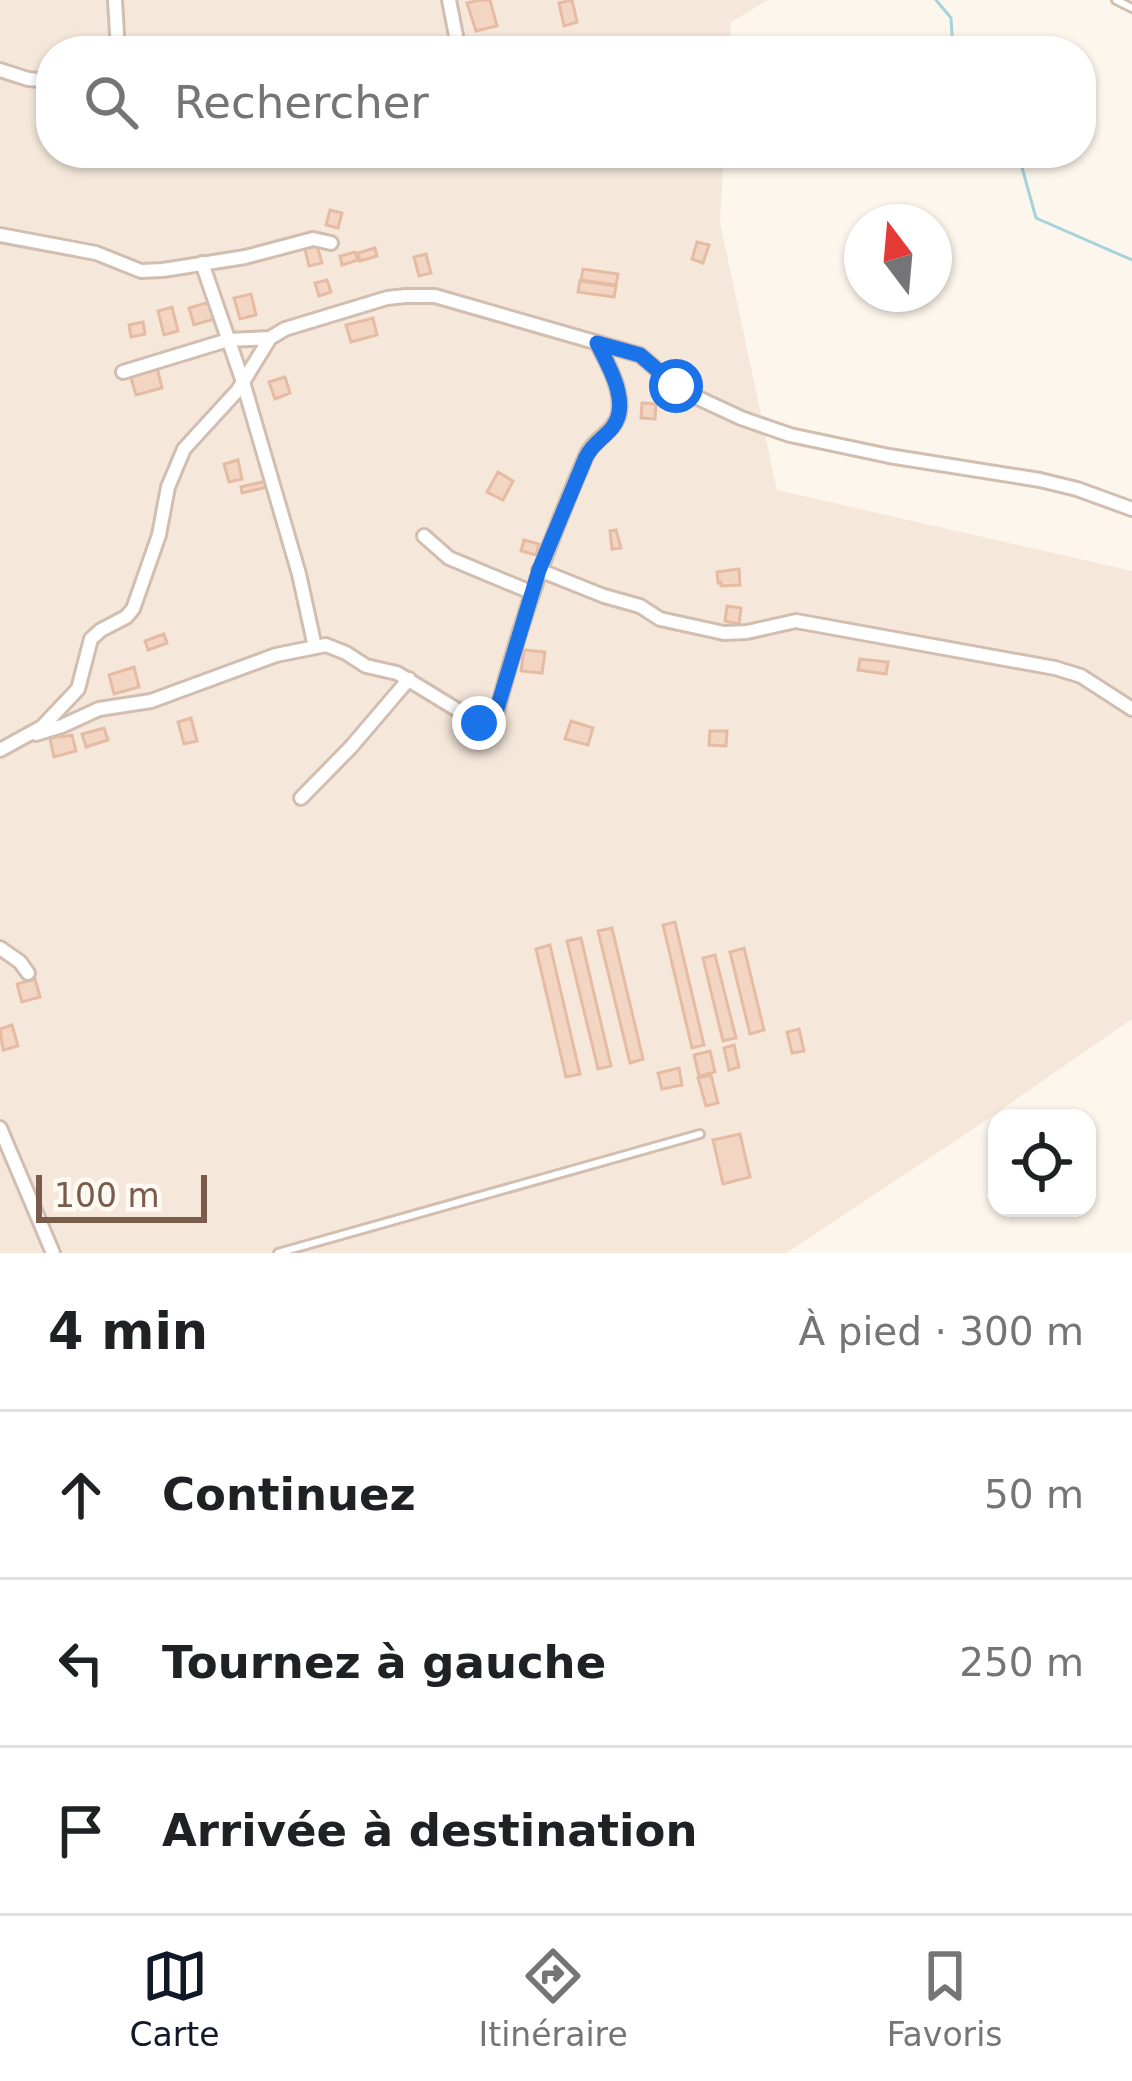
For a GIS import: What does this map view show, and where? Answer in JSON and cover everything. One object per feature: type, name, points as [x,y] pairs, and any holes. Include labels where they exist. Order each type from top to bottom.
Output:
[{"type":"street","points":[[115,0],[117,36]]},
{"type":"street","points":[[449,0],[456,36]]},
{"type":"street","points":[[0,70],[36,80]]},
{"type":"street","points":[[0,235],[96,253],[141,271],[245,257],[313,239],[331,243]]},
{"type":"street","points":[[202,263],[243,382],[299,574],[315,647]]},
{"type":"street","points":[[32,735],[79,689],[91,639],[133,609],[159,535],[168,487],[184,449],[221,411],[270,338],[285,328],[387,298],[435,296],[640,355],[696,397],[790,435],[1040,480],[1132,509]]},
{"type":"street","points":[[123,372],[228,340],[270,338]]},
{"type":"street","points":[[0,750],[99,709],[143,703],[276,655],[326,645],[366,666],[398,673],[479,723],[489,723],[497,712],[539,570],[592,445],[619,416],[613,374],[597,343]]},
{"type":"street","points":[[424,536],[449,558],[533,593]]},
{"type":"street","points":[[539,570],[640,606],[660,619],[724,633],[796,621],[1055,668],[1081,676],[1132,709]]},
{"type":"street","points":[[301,798],[409,679]]},
{"type":"street","points":[[0,948],[28,973]]},
{"type":"street","points":[[0,1128],[53,1253]]},
{"type":"lane","points":[[1116,0],[1132,8]]},
{"type":"lane","points":[[278,1253],[700,1134]]},
{"type":"shaded area","points":[[0,0],[768,0],[731,22],[730,36],[36,36],[36,168],[723,168],[720,222],[777,490],[1132,571],[1132,1019],[1002,1109],[988,1109],[988,1119],[786,1253],[0,1253]]},
{"type":"building","points":[[490,0],[497,26],[476,31],[467,3]]},
{"type":"building","points":[[572,0],[577,22],[564,26],[559,3]]},
{"type":"building","points":[[330,210],[342,213],[338,228],[326,225]]},
{"type":"building","points":[[316,242],[322,263],[309,266],[304,245]]},
{"type":"building","points":[[697,242],[709,245],[703,263],[692,259]]},
{"type":"building","points":[[375,248],[377,256],[360,261],[358,253]]},
{"type":"building","points":[[355,252],[358,260],[342,265],[340,256]]},
{"type":"building","points":[[426,254],[431,273],[419,276],[414,257]]},
{"type":"building","points":[[583,269],[618,274],[616,285],[581,280]]},
{"type":"building","points":[[327,280],[331,292],[319,296],[315,283]]},
{"type":"building","points":[[580,281],[616,286],[614,297],[578,292]]},
{"type":"building","points":[[251,294],[256,315],[240,319],[234,298]]},
{"type":"building","points":[[209,302],[214,319],[194,325],[189,308]]},
{"type":"building","points":[[172,307],[178,331],[164,335],[158,311]]},
{"type":"building","points":[[373,318],[377,335],[351,342],[346,325]]},
{"type":"building","points":[[143,322],[145,334],[131,337],[129,325]]},
{"type":"building","points":[[157,367],[162,388],[136,395],[130,375]]},
{"type":"building","points":[[285,377],[290,393],[275,399],[269,382]]},
{"type":"building","points":[[642,403],[656,404],[655,419],[641,418]]},
{"type":"building","points":[[238,460],[242,479],[229,482],[224,464]]},
{"type":"building","points":[[498,472],[513,481],[503,500],[487,492]]},
{"type":"building","points":[[266,481],[267,487],[242,493],[241,487]]},
{"type":"building","points":[[616,530],[621,548],[612,549],[610,531]]},
{"type":"building","points":[[524,540],[539,544],[536,555],[521,551]]},
{"type":"building","points":[[739,569],[740,585],[718,583],[717,572]]},
{"type":"building","points":[[727,606],[741,608],[739,624],[725,621]]},
{"type":"building","points":[[164,634],[167,643],[148,650],[145,641]]},
{"type":"building","points":[[524,650],[545,652],[542,673],[521,671]]},
{"type":"building","points":[[860,659],[888,662],[886,674],[858,670]]},
{"type":"building","points":[[134,667],[139,687],[114,694],[109,675]]},
{"type":"building","points":[[191,718],[197,741],[184,744],[178,722]]},
{"type":"building","points":[[571,721],[593,728],[588,745],[565,739]]},
{"type":"building","points":[[104,728],[108,740],[86,747],[82,734]]},
{"type":"building","points":[[710,731],[727,731],[726,746],[709,745]]},
{"type":"building","points":[[72,735],[76,751],[54,757],[50,739]]},
{"type":"building","points":[[675,922],[704,1045],[692,1048],[663,925]]},
{"type":"building","points":[[612,928],[643,1059],[630,1063],[598,931]]},
{"type":"building","points":[[581,938],[611,1066],[598,1069],[567,941]]},
{"type":"building","points":[[550,945],[580,1074],[566,1077],[536,949]]},
{"type":"building","points":[[744,948],[764,1030],[750,1034],[730,952]]},
{"type":"building","points":[[715,955],[736,1038],[723,1041],[703,958]]},
{"type":"building","points":[[35,979],[40,997],[22,1002],[17,984]]},
{"type":"building","points":[[12,1025],[18,1046],[3,1050],[0,1029]]},
{"type":"building","points":[[799,1029],[804,1051],[792,1053],[787,1032]]},
{"type":"building","points":[[734,1045],[739,1067],[729,1070],[724,1048]]},
{"type":"building","points":[[710,1051],[715,1072],[699,1076],[694,1055]]},
{"type":"building","points":[[679,1068],[682,1085],[662,1089],[658,1073]]},
{"type":"building","points":[[711,1075],[718,1103],[706,1106],[698,1078]]},
{"type":"building","points":[[740,1134],[750,1177],[723,1184],[713,1140]]},
{"type":"waterway","points":[[936,0],[951,18],[952,36]]},
{"type":"waterway","points":[[1022,168],[1036,218],[1132,260]]},
{"type":"route","points":[[479,723],[494,719],[539,570],[586,457],[619,416],[613,374],[597,343],[640,355],[676,386]]}]
